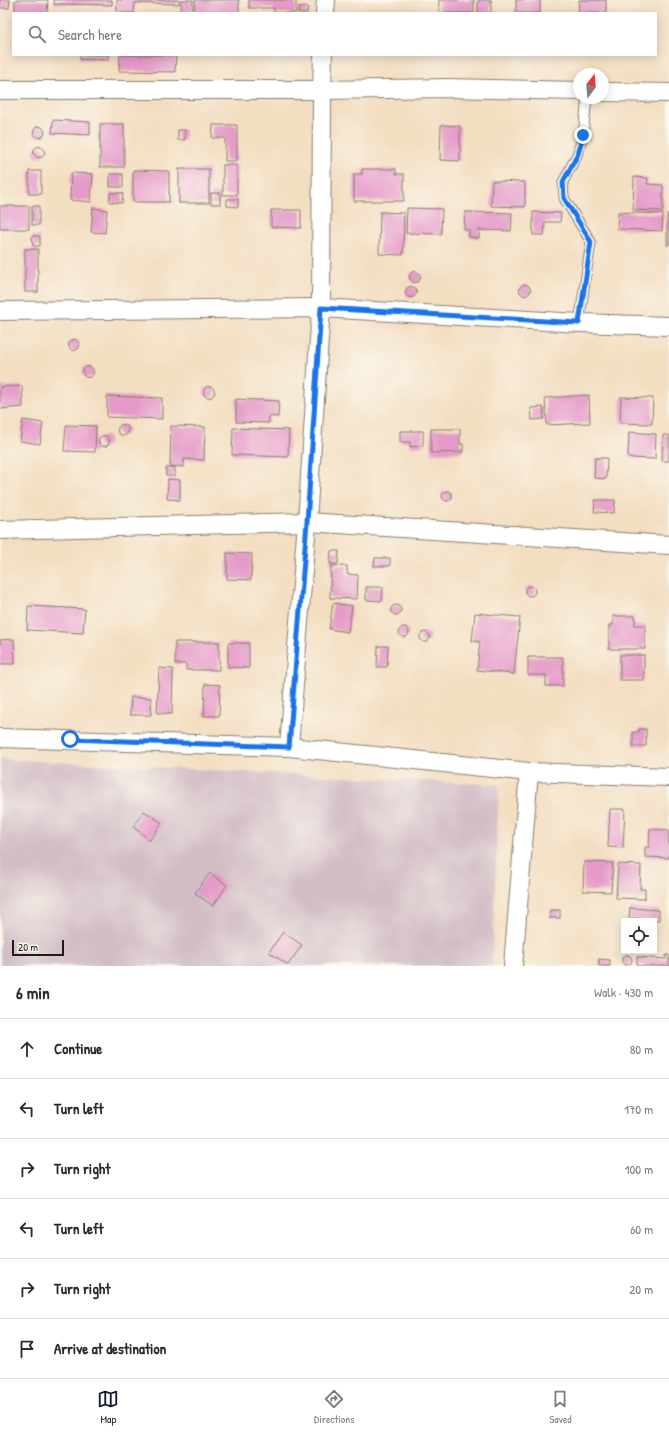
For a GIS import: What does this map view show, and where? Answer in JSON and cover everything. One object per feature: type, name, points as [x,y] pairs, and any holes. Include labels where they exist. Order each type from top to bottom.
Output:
[{"type":"street","points":[[325,12],[326,0]]},
{"type":"street","points":[[289,747],[307,522],[321,308],[323,56]]},
{"type":"street","points":[[0,90],[322,90],[448,88],[573,91]]},
{"type":"street","points":[[609,92],[669,93]]},
{"type":"street","points":[[0,311],[321,308],[579,323],[669,326]]},
{"type":"street","points":[[0,530],[307,522],[669,545]]},
{"type":"street","points":[[0,738],[289,747],[529,772],[669,777]]},
{"type":"street","points":[[513,966],[529,772]]},
{"type":"lane","points":[[579,323],[591,242],[564,198],[563,182],[578,154],[583,135],[586,104]]},
{"type":"shaded area","points":[[0,759],[499,785],[492,966],[0,966]]},
{"type":"building","points":[[0,0],[10,0],[9,8],[0,8]]},
{"type":"building","points":[[15,0],[48,0],[47,12],[15,12]]},
{"type":"building","points":[[54,0],[112,0],[112,5],[54,4]]},
{"type":"building","points":[[117,0],[179,0],[179,4],[135,3],[134,12],[117,12]]},
{"type":"building","points":[[181,0],[193,0],[192,11],[181,11]]},
{"type":"building","points":[[195,0],[239,0],[239,12],[194,12]]},
{"type":"building","points":[[249,0],[296,0],[296,12],[274,12],[274,8],[249,8]]},
{"type":"building","points":[[439,0],[474,0],[474,12],[439,12]]},
{"type":"building","points":[[478,0],[491,0],[491,12],[478,12]]},
{"type":"building","points":[[516,0],[540,0],[540,12],[516,12]]},
{"type":"building","points":[[579,0],[606,0],[606,12],[578,12]]},
{"type":"building","points":[[299,7],[308,7],[307,12],[298,12]]},
{"type":"building","points":[[80,56],[109,56],[109,60],[80,59]]},
{"type":"building","points":[[120,56],[176,56],[175,72],[119,71]]},
{"type":"building","points":[[53,120],[90,122],[90,135],[52,133]]},
{"type":"building","points":[[100,124],[124,124],[124,167],[100,167]]},
{"type":"building","points":[[213,125],[237,125],[237,161],[225,161],[225,138],[212,138]]},
{"type":"building","points":[[441,125],[460,126],[460,161],[440,160]]},
{"type":"building","points":[[37,127],[41,127],[43,128],[43,136],[37,137],[34,134],[34,130]]},
{"type":"building","points":[[178,130],[185,130],[185,140],[178,140]]},
{"type":"building","points":[[37,147],[41,147],[43,148],[43,156],[37,157],[34,154],[34,150]]},
{"type":"building","points":[[223,165],[237,165],[237,195],[223,195]]},
{"type":"building","points":[[179,169],[209,169],[209,203],[179,203]]},
{"type":"building","points":[[362,169],[396,169],[396,174],[404,174],[404,201],[354,201],[354,174],[362,174]]},
{"type":"building","points":[[133,170],[169,171],[169,202],[133,202]]},
{"type":"building","points":[[29,171],[41,171],[41,194],[29,194]]},
{"type":"building","points":[[71,173],[93,174],[91,202],[70,200]]},
{"type":"building","points":[[110,174],[123,174],[123,187],[110,187]]},
{"type":"building","points":[[634,177],[648,178],[647,184],[663,185],[663,211],[633,210]]},
{"type":"building","points":[[492,181],[525,182],[525,207],[491,206]]},
{"type":"building","points":[[110,193],[123,193],[122,203],[110,202]]},
{"type":"building","points":[[211,193],[220,193],[220,204],[211,204]]},
{"type":"building","points":[[227,199],[238,199],[238,207],[227,206]]},
{"type":"building","points":[[0,206],[29,206],[29,229],[0,229]]},
{"type":"building","points":[[32,206],[39,206],[39,225],[32,225]]},
{"type":"building","points":[[93,208],[107,210],[105,233],[91,232]]},
{"type":"building","points":[[407,208],[442,209],[441,234],[406,233]]},
{"type":"building","points":[[271,210],[301,210],[301,228],[271,227]]},
{"type":"building","points":[[380,212],[404,213],[403,255],[379,254]]},
{"type":"building","points":[[465,212],[512,213],[511,231],[479,230],[479,238],[469,237],[469,230],[464,230]]},
{"type":"building","points":[[533,212],[561,213],[560,222],[545,222],[544,235],[533,235]]},
{"type":"building","points":[[618,212],[663,214],[662,231],[617,229]]},
{"type":"building","points":[[667,215],[669,215],[669,245],[667,245]]},
{"type":"building","points":[[32,236],[40,236],[40,246],[33,246]]},
{"type":"building","points":[[25,249],[38,249],[38,292],[25,292]]},
{"type":"building","points":[[415,271],[419,273],[421,277],[419,281],[415,283],[411,281],[409,277],[411,273]]},
{"type":"building","points":[[525,284],[529,286],[531,290],[529,294],[525,296],[521,294],[519,290],[521,286]]},
{"type":"building","points":[[411,286],[415,288],[417,292],[415,296],[411,298],[407,296],[405,292],[407,288]]},
{"type":"building","points":[[74,339],[78,341],[80,345],[78,349],[74,351],[70,349],[68,345],[70,341]]},
{"type":"building","points":[[88,366],[92,368],[94,372],[92,376],[88,378],[84,376],[82,372],[84,368]]},
{"type":"building","points":[[22,386],[23,407],[0,409],[0,387]]},
{"type":"building","points":[[209,386],[213,388],[215,392],[213,396],[209,398],[205,396],[203,392],[205,388]]},
{"type":"building","points":[[589,395],[590,423],[547,425],[545,398]]},
{"type":"building","points":[[107,396],[162,398],[162,419],[107,417]]},
{"type":"building","points":[[621,397],[653,398],[652,424],[620,423]]},
{"type":"building","points":[[236,399],[279,401],[278,417],[269,416],[269,423],[236,422]]},
{"type":"building","points":[[543,407],[544,419],[532,420],[531,408]]},
{"type":"building","points":[[23,420],[43,423],[40,444],[20,441]]},
{"type":"building","points":[[123,424],[127,426],[129,430],[127,434],[123,436],[119,434],[117,430],[119,426]]},
{"type":"building","points":[[66,425],[96,426],[95,452],[64,451]]},
{"type":"building","points":[[171,426],[205,427],[204,460],[184,459],[184,467],[170,466]]},
{"type":"building","points":[[233,428],[289,430],[288,457],[232,455]]},
{"type":"building","points":[[431,429],[460,429],[460,444],[463,444],[463,452],[431,453]]},
{"type":"building","points":[[400,431],[423,431],[423,446],[410,447],[410,442],[400,442]]},
{"type":"building","points":[[629,432],[656,434],[655,459],[628,458]]},
{"type":"building","points":[[104,435],[108,437],[110,441],[108,445],[104,447],[100,445],[98,441],[100,437]]},
{"type":"building","points":[[663,435],[669,435],[669,461],[662,461]]},
{"type":"building","points":[[595,458],[607,458],[606,479],[594,478]]},
{"type":"building","points":[[175,467],[175,476],[166,476],[166,468]]},
{"type":"building","points":[[168,479],[180,480],[180,500],[167,499]]},
{"type":"building","points":[[445,491],[449,491],[451,492],[451,500],[445,501],[442,498],[442,494]]},
{"type":"building","points":[[595,500],[615,500],[614,513],[594,512]]},
{"type":"building","points":[[331,551],[339,551],[338,564],[330,564]]},
{"type":"building","points":[[227,553],[252,554],[251,580],[227,579]]},
{"type":"building","points":[[375,558],[390,558],[390,566],[374,566]]},
{"type":"building","points":[[331,566],[347,566],[347,574],[358,575],[357,599],[330,598]]},
{"type":"building","points":[[528,586],[532,586],[534,587],[534,595],[528,596],[525,593],[525,589]]},
{"type":"building","points":[[366,587],[383,587],[382,601],[366,600]]},
{"type":"building","points":[[333,603],[352,606],[348,632],[329,629]]},
{"type":"building","points":[[394,605],[398,605],[400,606],[400,614],[394,615],[391,612],[391,608]]},
{"type":"building","points":[[28,606],[85,609],[83,633],[27,630]]},
{"type":"building","points":[[475,613],[520,617],[514,674],[477,670],[480,642],[472,641]]},
{"type":"building","points":[[613,616],[635,616],[635,625],[645,625],[645,649],[609,649],[609,625],[613,625]]},
{"type":"building","points":[[402,627],[406,627],[408,628],[408,636],[402,637],[399,634],[399,630]]},
{"type":"building","points":[[423,632],[427,632],[429,633],[429,641],[423,642],[420,639],[420,635]]},
{"type":"building","points":[[14,639],[15,664],[0,664],[0,640]]},
{"type":"building","points":[[175,642],[219,642],[219,670],[186,670],[186,664],[175,664]]},
{"type":"building","points":[[228,643],[249,643],[249,668],[228,667]]},
{"type":"building","points":[[378,646],[388,646],[387,667],[377,667]]},
{"type":"building","points":[[620,655],[644,655],[644,680],[620,680]]},
{"type":"building","points":[[528,657],[563,657],[563,686],[546,686],[546,675],[528,675]]},
{"type":"building","points":[[159,668],[173,669],[172,714],[157,713]]},
{"type":"building","points":[[205,684],[220,685],[219,716],[204,716]]},
{"type":"building","points":[[131,697],[151,698],[151,715],[130,715]]},
{"type":"building","points":[[639,729],[646,729],[646,746],[633,746],[633,732],[639,732]]},
{"type":"building","points":[[610,809],[625,809],[623,848],[608,847]]},
{"type":"building","points":[[144,811],[162,823],[150,840],[133,827]]},
{"type":"building","points":[[650,829],[669,830],[669,858],[645,857],[645,847],[649,847]]},
{"type":"building","points":[[584,862],[613,863],[611,892],[583,891]]},
{"type":"building","points":[[618,864],[641,865],[640,889],[645,889],[645,899],[616,898]]},
{"type":"building","points":[[210,873],[227,885],[213,906],[195,893]]},
{"type":"building","points":[[630,908],[659,910],[659,920],[657,920],[657,918],[629,918]]},
{"type":"building","points":[[550,910],[560,910],[560,918],[550,918]]},
{"type":"building","points":[[283,932],[302,945],[288,965],[269,952]]},
{"type":"building","points":[[625,955],[629,955],[631,956],[631,964],[625,965],[622,962],[622,958]]},
{"type":"building","points":[[666,955],[669,955],[669,966],[637,966],[637,957],[666,959]]},
{"type":"building","points":[[599,959],[610,960],[610,966],[599,966]]},
{"type":"route","points":[[70,739],[289,747],[307,522],[321,308],[579,323],[591,242],[564,198],[563,182],[578,154],[583,135]]}]
